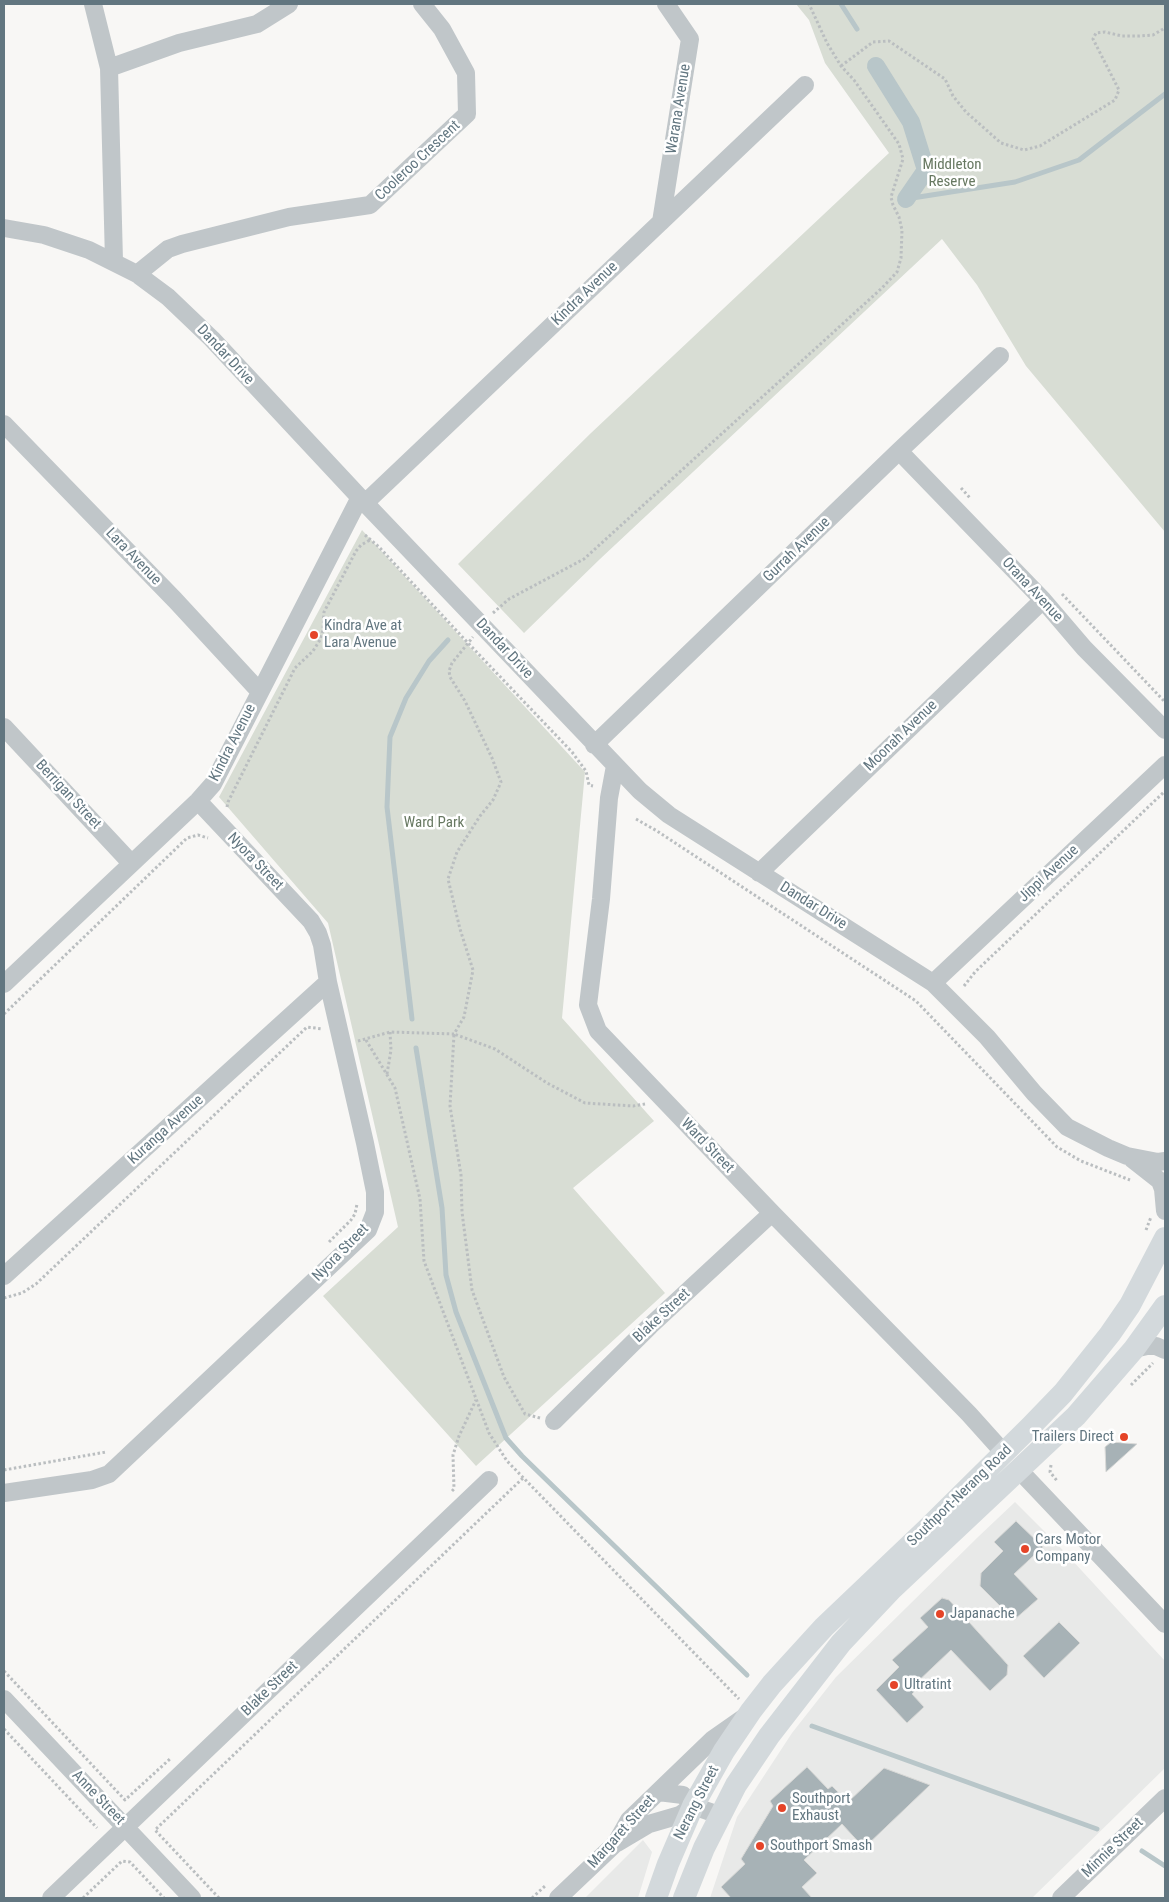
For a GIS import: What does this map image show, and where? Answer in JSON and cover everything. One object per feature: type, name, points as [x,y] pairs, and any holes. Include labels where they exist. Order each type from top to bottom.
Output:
[{"type":"main road","name":"Southport-Nerang Road","points":[[768,1736],[841,1643],[1011,1461],[1110,1334],[1139,1289],[1165,1238]]},
{"type":"main road","name":"Southport-Nerang Road","points":[[751,1712],[772,1684],[824,1627],[1011,1461],[1076,1416],[1134,1349],[1165,1306]]},
{"type":"main road","name":"Nerang Street","points":[[656,1898],[668,1864],[693,1806],[719,1759],[751,1712]]},
{"type":"main road","name":"Nerang Street","points":[[684,1898],[704,1848],[720,1815],[736,1785],[768,1736]]},
{"type":"street","points":[[93,4],[109,68],[114,261]]},
{"type":"street","points":[[109,68],[179,43],[257,24],[289,4]]},
{"type":"street","name":"Cooleroo Crescent","points":[[137,274],[168,249],[182,244],[289,217],[370,205],[467,114],[466,73],[442,29],[422,4]]},
{"type":"street","name":"Warana Avenue","points":[[660,222],[690,39],[666,4]]},
{"type":"street","name":"Kindra Avenue","points":[[4,984],[198,801],[213,784],[363,500],[805,85]]},
{"type":"street","name":"Dandar Drive","points":[[4,228],[65,241],[114,261],[137,274],[168,297],[212,339],[594,745],[640,791],[669,815],[933,983],[987,1036],[1034,1094],[1067,1127],[1127,1156],[1158,1162],[1165,1161]]},
{"type":"street","name":"Gurrah Avenue","points":[[594,745],[1000,356]]},
{"type":"street","name":"Lara Avenue","points":[[4,424],[168,593],[260,692]]},
{"type":"street","name":"Orana Avenue","points":[[899,451],[1043,600],[1084,648],[1165,730]]},
{"type":"street","name":"Moonah Avenue","points":[[759,873],[1043,600]]},
{"type":"street","name":"Berrigan Street","points":[[4,727],[131,863]]},
{"type":"street","name":"Jippi Avenue","points":[[933,983],[1165,765]]},
{"type":"street","name":"Ward Street","points":[[615,766],[609,798],[601,900],[588,1005],[598,1032],[969,1414],[1165,1624]]},
{"type":"street","name":"Nyora Street","points":[[4,1493],[92,1480],[109,1474],[368,1230],[375,1212],[375,1192],[328,982],[322,944],[311,921],[198,801]]},
{"type":"street","name":"Kuranga Avenue","points":[[4,1276],[328,982]]},
{"type":"street","name":"Dandar Drive","points":[[1127,1156],[1160,1181],[1165,1196],[1165,1211]]},
{"type":"street","name":"Blake Street","points":[[554,1421],[650,1326],[772,1213]]},
{"type":"street","points":[[1134,1349],[1156,1346],[1165,1350]]},
{"type":"street","name":"Blake Street","points":[[51,1898],[489,1480]]},
{"type":"street","name":"Anne Street","points":[[4,1699],[192,1898]]},
{"type":"street","points":[[658,1792],[713,1739],[751,1712]]},
{"type":"street","name":"Margaret Street","points":[[558,1898],[616,1843],[630,1820],[658,1792],[683,1795],[693,1806],[720,1815]]},
{"type":"street","name":"Minnie Street","points":[[1061,1898],[1165,1798]]},
{"type":"street","points":[[616,1843],[649,1824],[680,1815],[693,1806]]},
{"type":"path","points":[[554,1421],[525,1414],[504,1377],[472,1290],[462,1212],[461,1175],[450,1106],[454,1034],[464,1017],[473,970],[460,929],[448,879],[457,852],[480,816],[493,800],[501,782],[492,758],[465,701],[450,677],[449,671],[452,663],[482,626],[509,599],[584,559],[882,288],[897,272],[901,258],[902,230],[899,216],[891,197],[902,159],[899,144],[854,80],[841,66],[827,43],[809,4]]},
{"type":"path","points":[[841,66],[873,42],[889,41],[945,78],[953,96],[966,112],[1002,143],[1024,150],[1040,146],[1115,100],[1119,90],[1093,39],[1096,33],[1105,32],[1122,36],[1139,36],[1156,34],[1165,28]]},
{"type":"path","points":[[365,535],[414,584],[572,752],[586,771],[589,784],[593,786]]},
{"type":"path","points":[[230,814],[227,808],[228,802],[295,668],[313,651],[320,640],[323,630],[324,612],[356,551],[361,545],[370,540]]},
{"type":"path","points":[[964,986],[975,972],[1165,791]]},
{"type":"path","points":[[636,819],[912,998],[931,1015]]},
{"type":"path","points":[[4,1014],[187,838],[198,835],[208,838]]},
{"type":"path","points":[[4,1298],[22,1294],[36,1284],[307,1027],[322,1028],[326,1032]]},
{"type":"path","points":[[387,1075],[391,1050],[390,1032]]},
{"type":"path","points":[[343,1045],[390,1032],[454,1034],[495,1049],[547,1083],[585,1104],[633,1106],[662,1100]]},
{"type":"path","points":[[366,1040],[395,1088],[420,1199],[424,1261],[489,1433],[507,1461],[751,1712]]},
{"type":"path","points":[[323,1247],[351,1220],[355,1214],[357,1200]]},
{"type":"path","points":[[450,1493],[454,1488],[453,1455],[459,1436],[476,1400]]},
{"type":"path","points":[[4,1470],[104,1454],[109,1451]]},
{"type":"path","points":[[219,1898],[155,1830],[523,1478]]},
{"type":"path","points":[[4,1671],[125,1800]]},
{"type":"path","points":[[4,1730],[98,1828]]},
{"type":"path","points":[[83,1898],[122,1861],[130,1862],[164,1898]]},
{"type":"shaded area","points":[[1015,1502],[1059,1546],[1165,1661],[1165,1768],[1032,1898],[710,1898],[737,1817],[792,1733],[836,1677]]},
{"type":"shaded area","points":[[643,1840],[652,1852],[638,1898],[585,1898]]},
{"type":"green space","name":"Middleton Reserve","points":[[796,4],[1165,4],[1165,532],[1026,366],[977,285],[942,239],[600,559],[524,633],[458,564],[591,433],[889,153],[825,63],[809,20]]},
{"type":"green space","name":"Ward Park","points":[[362,530],[585,772],[562,1018],[654,1121],[573,1188],[665,1293],[476,1466],[323,1296],[398,1227],[328,923],[219,797]]},
{"type":"building","points":[[1111,1442],[1137,1444],[1106,1472],[1105,1447]]},
{"type":"building","points":[[1016,1521],[1043,1547],[1014,1574],[1038,1599],[1014,1620],[980,1586],[981,1573],[1003,1551],[994,1542]]},
{"type":"building","points":[[942,1598],[949,1600],[1008,1665],[1007,1675],[990,1691],[951,1650],[913,1686],[917,1689],[912,1694],[924,1707],[907,1723],[876,1690],[899,1667],[892,1660],[928,1627],[920,1618]]},
{"type":"building","points":[[1059,1622],[1080,1643],[1044,1678],[1023,1656]]},
{"type":"building","points":[[807,1767],[828,1789],[832,1786],[848,1802],[884,1768],[930,1785],[864,1848],[842,1824],[804,1860],[817,1873],[802,1887],[812,1898],[731,1898],[721,1887],[745,1864],[741,1859],[773,1806],[770,1801]]},
{"type":"waterway","points":[[841,4],[857,29]]},
{"type":"waterway","points":[[876,66],[911,122],[926,170],[906,199]]},
{"type":"waterway","points":[[906,199],[1015,182],[1079,160],[1165,94]]},
{"type":"waterway","points":[[412,1019],[387,807],[390,737],[406,698],[429,661],[448,640]]},
{"type":"waterway","points":[[416,1048],[442,1208],[446,1275],[456,1312],[506,1438],[522,1456],[747,1675]]},
{"type":"waterway","points":[[812,1726],[1097,1829]]},
{"type":"waterway","points":[[1142,1851],[1165,1866]]},
{"type":"place","name":"Kindra Ave at Lara Avenue","points":[[314,635]]},
{"type":"place","name":"Trailers Direct","points":[[1124,1437]]},
{"type":"place","name":"Cars Motor Company","points":[[1025,1549]]},
{"type":"place","name":"Japanache","points":[[940,1614]]},
{"type":"place","name":"Ultratint","points":[[894,1685]]},
{"type":"place","name":"Southport Exhaust","points":[[782,1808]]},
{"type":"place","name":"Southport Smash","points":[[760,1846]]}]
